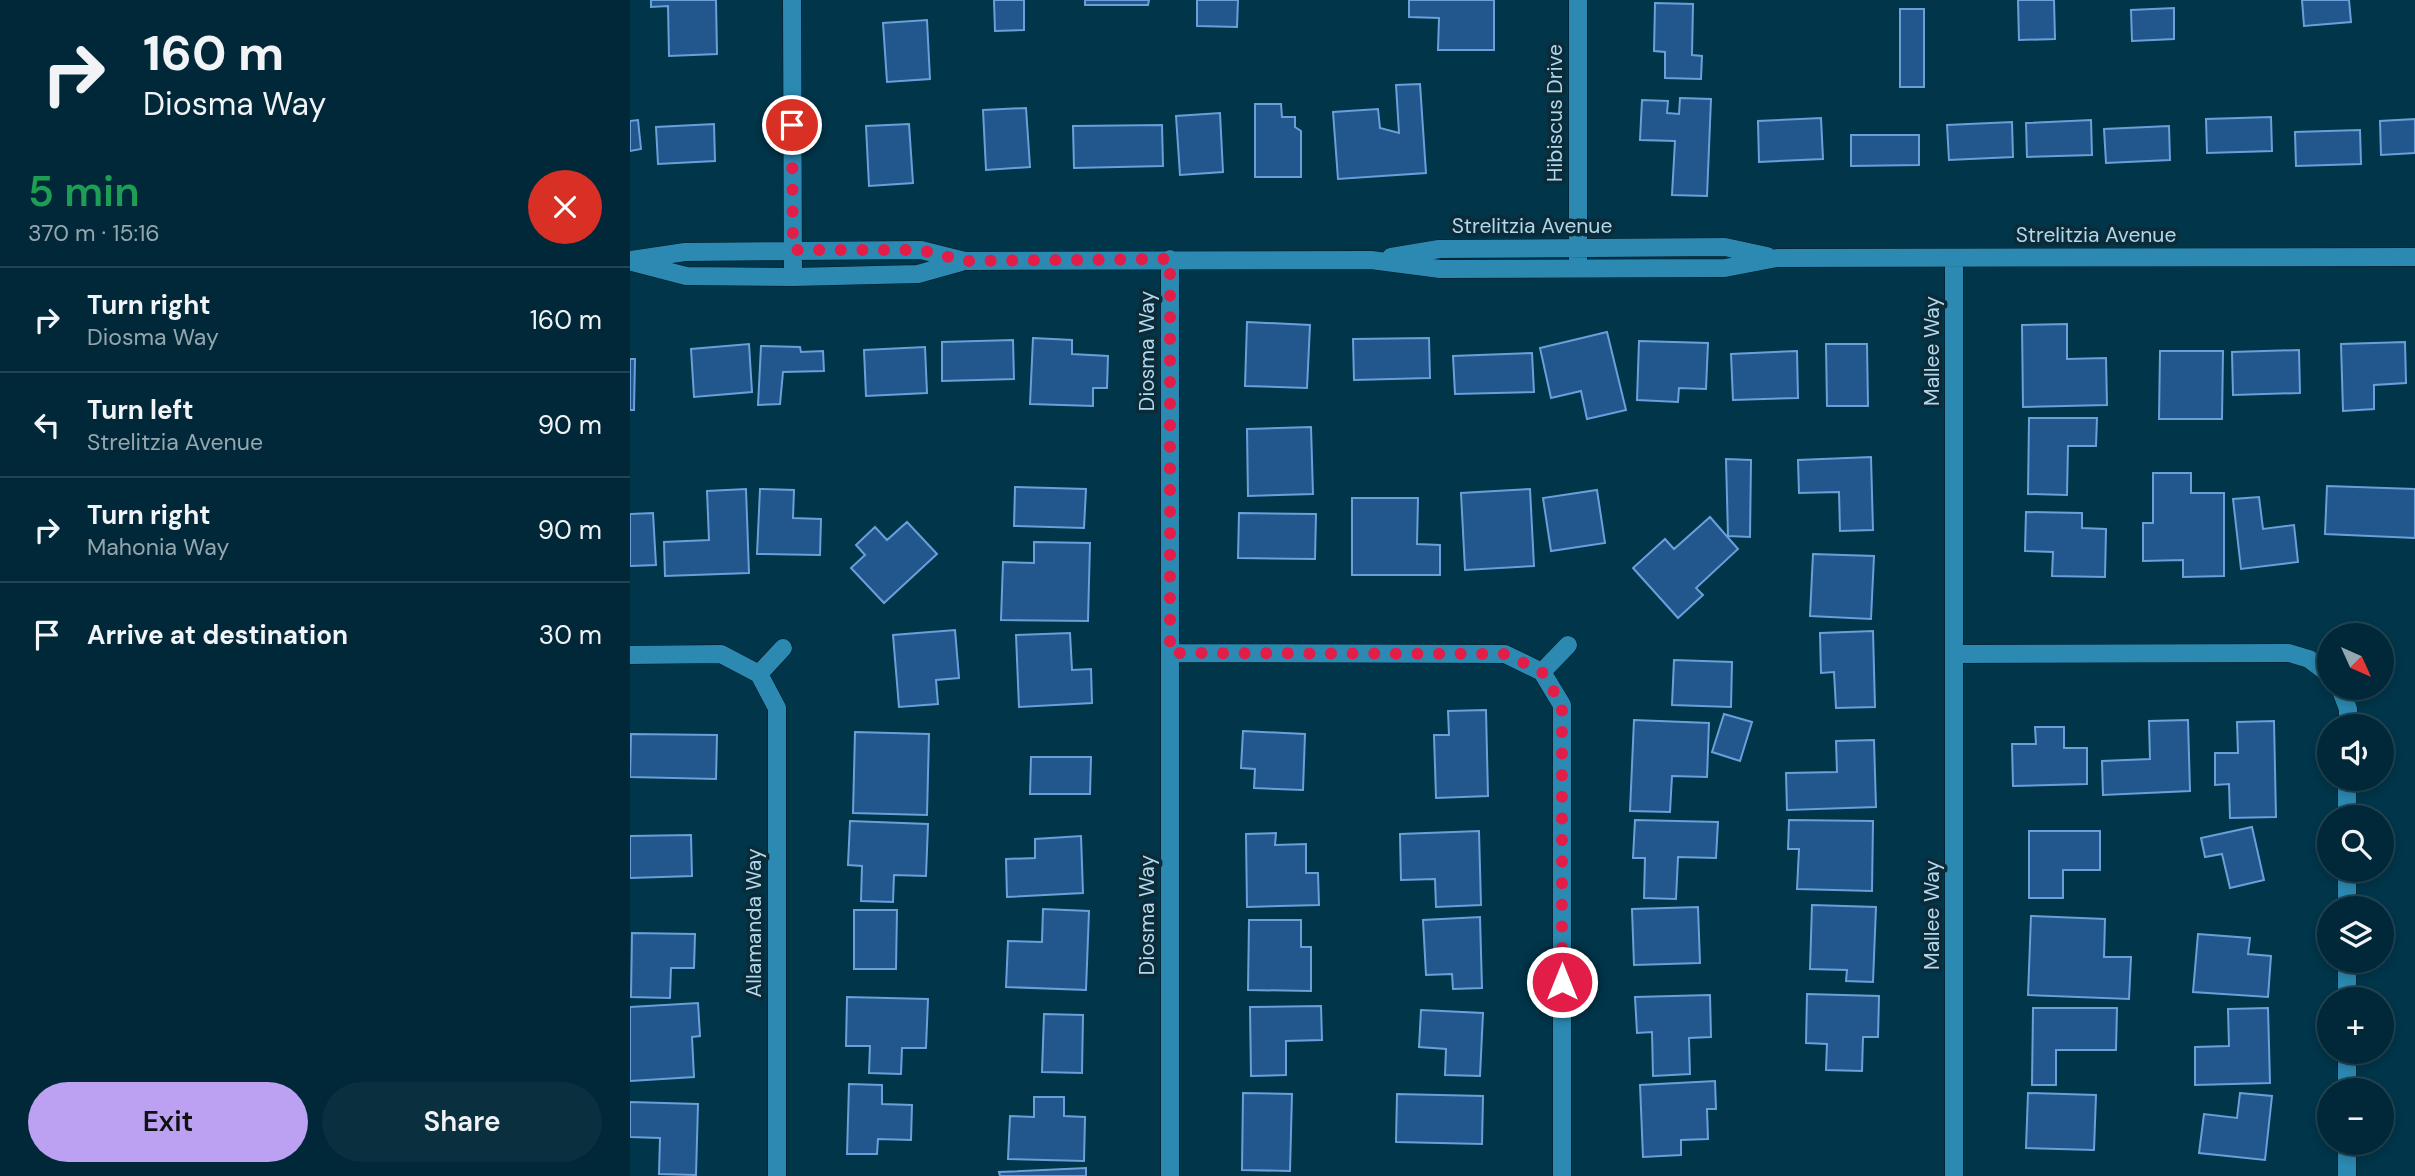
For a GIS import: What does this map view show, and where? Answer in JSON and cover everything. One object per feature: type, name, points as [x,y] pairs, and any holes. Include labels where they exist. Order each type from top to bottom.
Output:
[{"type":"street","points":[[792,0],[793,277]]},
{"type":"street","name":"Hibiscus Drive","points":[[1578,0],[1578,268]]},
{"type":"street","name":"Strelitzia Avenue","points":[[1371,260],[1438,249],[1724,247],[1777,258]]},
{"type":"street","name":"Strelitzia Avenue","points":[[630,261],[685,252],[793,250],[921,250],[965,261],[1371,260],[1440,269],[1725,268],[1777,258],[2415,257]]},
{"type":"street","name":"Mallee Way","points":[[1954,258],[1954,1176]]},
{"type":"street","name":"Diosma Way","points":[[1170,259],[1170,1176]]},
{"type":"street","name":"Strelitzia Avenue","points":[[630,261],[686,276],[793,277],[918,274],[965,261]]},
{"type":"street","points":[[1542,672],[1568,645]]},
{"type":"street","points":[[630,655],[721,654],[758,674],[783,648]]},
{"type":"street","points":[[1170,653],[1506,654],[1542,672],[1562,705],[1562,1176]]},
{"type":"street","points":[[1955,654],[2289,653],[2309,659],[2317,665]]},
{"type":"street","name":"Allamanda Way","points":[[758,674],[777,708],[777,1176]]},
{"type":"street","points":[[2347,1155],[2347,1176]]},
{"type":"building","points":[[651,0],[716,0],[717,54],[669,56],[668,6],[651,7]]},
{"type":"building","points":[[994,0],[1024,0],[1024,30],[995,31]]},
{"type":"building","points":[[1085,0],[1149,0],[1148,5],[1085,5]]},
{"type":"building","points":[[1197,0],[1238,0],[1237,27],[1197,26]]},
{"type":"building","points":[[1409,0],[1494,0],[1494,50],[1438,50],[1439,18],[1409,17]]},
{"type":"building","points":[[2018,0],[2054,0],[2055,39],[2019,40]]},
{"type":"building","points":[[2302,0],[2349,0],[2351,22],[2304,26]]},
{"type":"building","points":[[1655,3],[1693,4],[1692,55],[1702,56],[1701,79],[1665,78],[1665,52],[1654,51]]},
{"type":"building","points":[[2174,8],[2174,39],[2132,41],[2131,10]]},
{"type":"building","points":[[1900,9],[1924,9],[1924,87],[1900,87]]},
{"type":"building","points":[[927,20],[930,79],[887,82],[883,23]]},
{"type":"building","points":[[1420,84],[1426,173],[1338,179],[1333,112],[1378,109],[1380,128],[1399,133],[1396,85]]},
{"type":"building","points":[[1680,98],[1711,99],[1707,196],[1672,195],[1675,141],[1640,140],[1642,100],[1668,101],[1667,113],[1679,114]]},
{"type":"building","points":[[1255,104],[1281,104],[1282,117],[1295,117],[1295,127],[1301,131],[1301,177],[1255,177]]},
{"type":"building","points":[[1026,108],[1030,167],[986,170],[983,110]]},
{"type":"building","points":[[1220,113],[1223,172],[1180,175],[1176,116]]},
{"type":"building","points":[[2271,117],[2272,151],[2207,153],[2206,119]]},
{"type":"building","points":[[1821,118],[1823,159],[1759,162],[1758,121]]},
{"type":"building","points":[[2415,119],[2415,153],[2381,155],[2380,121]]},
{"type":"building","points":[[638,120],[641,149],[630,151],[630,121]]},
{"type":"building","points":[[2091,120],[2092,155],[2027,157],[2026,123]]},
{"type":"building","points":[[2012,122],[2013,157],[1949,160],[1947,125]]},
{"type":"building","points":[[714,124],[715,161],[658,164],[656,127]]},
{"type":"building","points":[[909,124],[913,183],[869,186],[866,126]]},
{"type":"building","points":[[1162,125],[1163,166],[1074,168],[1073,126]]},
{"type":"building","points":[[2169,126],[2170,160],[2106,163],[2104,129]]},
{"type":"building","points":[[2360,130],[2361,164],[2296,166],[2295,132]]},
{"type":"building","points":[[1851,135],[1919,135],[1919,165],[1851,166]]},
{"type":"building","points":[[1247,322],[1310,325],[1307,388],[1245,386]]},
{"type":"building","points":[[2067,324],[2067,359],[2106,358],[2107,405],[2023,407],[2022,325]]},
{"type":"building","points":[[1607,332],[1626,410],[1587,419],[1581,391],[1551,398],[1540,348]]},
{"type":"building","points":[[1033,338],[1072,340],[1072,354],[1108,356],[1107,388],[1093,388],[1093,406],[1030,404]]},
{"type":"building","points":[[1429,338],[1430,378],[1354,380],[1353,339]]},
{"type":"building","points":[[1013,340],[1014,379],[942,381],[942,342]]},
{"type":"building","points":[[1639,341],[1708,343],[1706,389],[1679,388],[1678,402],[1637,400]]},
{"type":"building","points":[[2405,342],[2406,383],[2374,385],[2374,409],[2343,411],[2341,344]]},
{"type":"building","points":[[749,344],[752,392],[694,397],[691,349]]},
{"type":"building","points":[[1826,344],[1867,344],[1868,406],[1827,406]]},
{"type":"building","points":[[761,346],[800,347],[801,352],[823,351],[824,371],[783,372],[780,404],[758,405]]},
{"type":"building","points":[[925,347],[927,393],[866,396],[864,350]]},
{"type":"building","points":[[2299,350],[2300,393],[2233,395],[2232,352]]},
{"type":"building","points":[[1797,351],[1798,398],[1733,400],[1731,354]]},
{"type":"building","points":[[2160,351],[2223,351],[2222,419],[2159,419]]},
{"type":"building","points":[[1532,353],[1534,392],[1455,394],[1453,356]]},
{"type":"building","points":[[630,359],[635,359],[634,410],[630,410]]},
{"type":"building","points":[[2029,418],[2097,418],[2096,446],[2068,446],[2067,495],[2028,494]]},
{"type":"building","points":[[1311,427],[1313,494],[1248,496],[1247,429]]},
{"type":"building","points":[[1871,457],[1873,530],[1840,531],[1839,492],[1799,493],[1798,460]]},
{"type":"building","points":[[1726,459],[1751,460],[1750,537],[1728,536]]},
{"type":"building","points":[[2153,473],[2191,473],[2191,493],[2224,493],[2224,576],[2183,577],[2183,560],[2143,561],[2143,523],[2153,523]]},
{"type":"building","points":[[2327,486],[2415,489],[2415,538],[2325,534]]},
{"type":"building","points":[[1015,487],[1086,489],[1084,528],[1014,526]]},
{"type":"building","points":[[746,489],[749,573],[665,576],[664,542],[709,540],[707,491]]},
{"type":"building","points":[[760,489],[794,490],[793,518],[821,519],[820,555],[757,554]]},
{"type":"building","points":[[1530,489],[1534,566],[1465,570],[1461,493]]},
{"type":"building","points":[[1597,490],[1605,543],[1551,551],[1543,498]]},
{"type":"building","points":[[2259,497],[2263,529],[2294,525],[2298,562],[2241,569],[2233,499]]},
{"type":"building","points":[[1352,498],[1418,498],[1417,544],[1440,545],[1440,575],[1352,575]]},
{"type":"building","points":[[2026,512],[2082,513],[2082,528],[2106,529],[2105,577],[2052,576],[2053,552],[2025,551]]},
{"type":"building","points":[[653,513],[656,565],[630,566],[630,514]]},
{"type":"building","points":[[1239,513],[1316,514],[1315,559],[1238,558]]},
{"type":"building","points":[[1710,517],[1738,549],[1696,588],[1703,595],[1678,618],[1633,568],[1665,539],[1674,549]]},
{"type":"building","points":[[907,522],[937,554],[884,603],[851,568],[865,555],[856,545],[875,527],[887,540]]},
{"type":"building","points":[[1034,542],[1090,543],[1088,621],[1001,620],[1003,562],[1034,563]]},
{"type":"building","points":[[1813,554],[1874,556],[1871,619],[1810,616]]},
{"type":"building","points":[[955,630],[959,678],[936,680],[938,704],[899,707],[893,635]]},
{"type":"building","points":[[1873,631],[1875,707],[1836,708],[1834,672],[1821,673],[1820,633]]},
{"type":"building","points":[[1070,633],[1072,670],[1091,669],[1092,703],[1019,707],[1016,635]]},
{"type":"building","points":[[1674,660],[1732,662],[1731,707],[1672,705]]},
{"type":"building","points":[[1486,710],[1488,796],[1436,798],[1434,735],[1449,735],[1448,711]]},
{"type":"building","points":[[1724,714],[1752,722],[1740,761],[1712,752]]},
{"type":"building","points":[[1634,720],[1709,723],[1707,777],[1672,776],[1670,812],[1630,811]]},
{"type":"building","points":[[2188,720],[2190,791],[2103,795],[2102,761],[2150,759],[2149,721]]},
{"type":"building","points":[[2274,721],[2276,817],[2230,818],[2229,784],[2215,785],[2215,753],[2238,753],[2237,722]]},
{"type":"building","points":[[2035,727],[2064,727],[2064,748],[2087,748],[2087,784],[2013,786],[2012,744],[2036,744]]},
{"type":"building","points":[[1243,731],[1305,734],[1303,790],[1254,788],[1255,769],[1241,768]]},
{"type":"building","points":[[855,732],[929,734],[927,815],[853,813]]},
{"type":"building","points":[[631,734],[717,735],[716,779],[630,777]]},
{"type":"building","points":[[1874,740],[1876,807],[1787,810],[1786,773],[1837,772],[1836,741]]},
{"type":"building","points":[[1031,757],[1091,757],[1090,794],[1030,794]]},
{"type":"building","points":[[1635,820],[1718,822],[1716,858],[1678,857],[1676,899],[1644,898],[1645,858],[1633,858]]},
{"type":"building","points":[[1789,820],[1873,821],[1872,891],[1797,889],[1799,849],[1788,849]]},
{"type":"building","points":[[850,821],[928,824],[926,876],[894,875],[893,902],[861,901],[862,866],[848,865]]},
{"type":"building","points":[[2252,827],[2264,880],[2230,888],[2222,854],[2205,857],[2201,838]]},
{"type":"building","points":[[1479,831],[1481,905],[1436,907],[1435,879],[1401,880],[1400,834]]},
{"type":"building","points":[[2029,831],[2100,831],[2100,870],[2063,870],[2063,898],[2029,898]]},
{"type":"building","points":[[1276,833],[1275,845],[1306,844],[1306,873],[1318,873],[1319,905],[1247,907],[1246,834]]},
{"type":"building","points":[[691,835],[692,876],[630,878],[630,836]]},
{"type":"building","points":[[1081,836],[1083,893],[1007,897],[1006,859],[1035,858],[1035,839]]},
{"type":"building","points":[[1812,905],[1876,907],[1873,982],[1846,981],[1847,970],[1810,969]]},
{"type":"building","points":[[1698,907],[1700,963],[1634,965],[1632,909]]},
{"type":"building","points":[[1043,909],[1089,911],[1086,990],[1006,987],[1008,941],[1042,942]]},
{"type":"building","points":[[854,910],[897,910],[896,969],[854,969]]},
{"type":"building","points":[[2031,916],[2105,919],[2104,957],[2131,957],[2129,999],[2028,995]]},
{"type":"building","points":[[1480,917],[1482,988],[1453,989],[1452,974],[1426,975],[1423,920]]},
{"type":"building","points":[[1249,920],[1301,920],[1301,947],[1311,947],[1311,991],[1248,990]]},
{"type":"building","points":[[632,933],[695,934],[694,968],[671,968],[670,998],[631,997]]},
{"type":"building","points":[[2198,934],[2250,938],[2248,954],[2271,956],[2268,997],[2193,992]]},
{"type":"building","points":[[1807,994],[1879,996],[1878,1037],[1863,1037],[1862,1071],[1826,1070],[1827,1044],[1806,1043]]},
{"type":"building","points":[[1710,995],[1711,1037],[1689,1038],[1690,1074],[1653,1076],[1652,1032],[1637,1033],[1635,997]]},
{"type":"building","points":[[847,997],[928,999],[926,1048],[902,1048],[901,1074],[869,1073],[870,1046],[846,1046]]},
{"type":"building","points":[[698,1003],[700,1036],[692,1037],[694,1077],[630,1081],[630,1007]]},
{"type":"building","points":[[1321,1006],[1322,1040],[1286,1041],[1286,1075],[1251,1076],[1250,1007]]},
{"type":"building","points":[[2033,1008],[2117,1008],[2116,1050],[2056,1050],[2056,1085],[2032,1085]]},
{"type":"building","points":[[2268,1008],[2270,1083],[2195,1085],[2195,1047],[2229,1046],[2228,1009]]},
{"type":"building","points":[[1421,1010],[1483,1013],[1480,1076],[1445,1075],[1446,1049],[1419,1047]]},
{"type":"building","points":[[1044,1014],[1083,1015],[1082,1073],[1042,1072]]},
{"type":"building","points":[[1715,1081],[1716,1109],[1707,1109],[1708,1139],[1681,1140],[1681,1155],[1643,1157],[1640,1085]]},
{"type":"building","points":[[849,1084],[882,1085],[882,1104],[912,1105],[911,1140],[878,1139],[877,1154],[847,1154]]},
{"type":"building","points":[[1243,1093],[1292,1094],[1290,1171],[1242,1170]]},
{"type":"building","points":[[2028,1093],[2096,1095],[2094,1150],[2026,1148]]},
{"type":"building","points":[[2240,1093],[2272,1096],[2265,1160],[2199,1153],[2204,1114],[2237,1118]]},
{"type":"building","points":[[1397,1094],[1483,1096],[1482,1144],[1396,1142]]},
{"type":"building","points":[[1034,1097],[1064,1097],[1064,1116],[1085,1117],[1084,1161],[1008,1159],[1010,1116],[1034,1117]]},
{"type":"building","points":[[630,1102],[698,1104],[696,1175],[659,1174],[660,1138],[630,1137]]},
{"type":"building","points":[[1086,1168],[1086,1176],[1000,1176],[999,1172]]},
{"type":"route","points":[[792,125],[793,250],[921,250],[965,261],[1170,259],[1170,653],[1506,654],[1542,672],[1562,705],[1562,982]]}]
